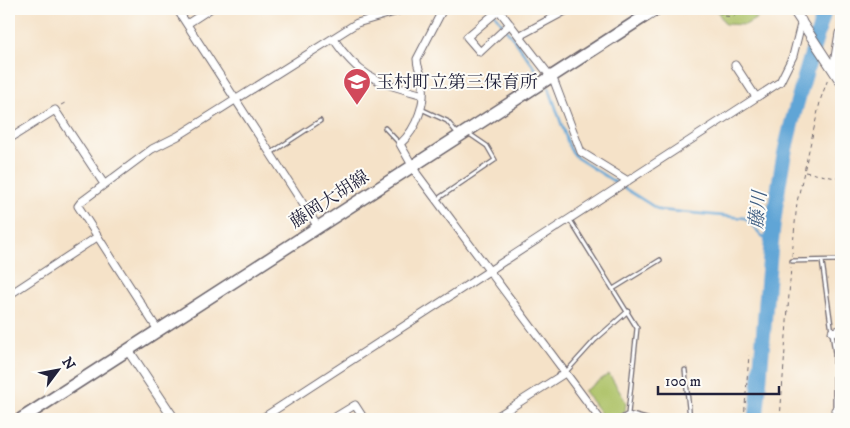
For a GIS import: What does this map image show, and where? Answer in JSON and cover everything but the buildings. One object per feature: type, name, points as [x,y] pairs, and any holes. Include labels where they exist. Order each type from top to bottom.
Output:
[{"type":"main road","name":"藤岡大胡線","points":[[21,419],[656,9]]},
{"type":"street","points":[[177,9],[318,227]]},
{"type":"street","points":[[187,24],[210,9]]},
{"type":"street","points":[[158,330],[78,206],[101,190],[104,184],[152,150],[235,100],[357,22],[406,9]]},
{"type":"street","points":[[443,9],[417,59],[417,67],[422,77],[423,95],[416,123],[400,144],[412,166],[436,200],[600,419]]},
{"type":"street","points":[[519,36],[569,9]]},
{"type":"street","points":[[793,9],[841,82]]},
{"type":"street","points":[[507,27],[480,52],[468,38],[496,11],[507,27],[519,36],[556,84],[578,148],[624,184]]},
{"type":"street","points":[[261,419],[271,417],[490,270],[624,184],[784,77],[793,56],[803,23]]},
{"type":"street","points":[[831,67],[839,33],[841,32]]},
{"type":"street","points":[[333,38],[348,60],[373,79],[423,95]]},
{"type":"street","points":[[735,64],[756,97]]},
{"type":"street","points":[[9,139],[55,110],[104,184]]},
{"type":"street","points":[[9,295],[97,237]]},
{"type":"street","points":[[832,332],[841,330]]},
{"type":"street","points":[[128,350],[174,419]]},
{"type":"street","points":[[493,419],[565,373]]},
{"type":"street","points":[[332,419],[355,405],[364,419]]},
{"type":"street","points":[[830,419],[835,410]]},
{"type":"street","points":[[835,410],[840,419]]},
{"type":"lane","points":[[420,108],[447,121],[463,133],[487,146],[495,160],[436,200]]},
{"type":"lane","points":[[271,153],[320,121]]},
{"type":"lane","points":[[385,128],[400,144]]},
{"type":"lane","points":[[569,220],[637,328],[628,414]]},
{"type":"lane","points":[[614,289],[660,260]]},
{"type":"lane","points":[[792,261],[841,260]]},
{"type":"lane","points":[[822,261],[834,354],[835,410]]},
{"type":"lane","points":[[565,373],[595,340],[628,311]]},
{"type":"lane","points":[[685,370],[690,419]]},
{"type":"lane","points":[[620,419],[628,414],[647,419]]},
{"type":"path","points":[[721,10],[729,17],[743,10]]},
{"type":"path","points":[[780,419],[797,202],[821,98],[831,67]]},
{"type":"path","points":[[804,172],[841,179]]},
{"type":"path","points":[[744,419],[749,355]]},
{"type":"green space","points":[[716,9],[760,9],[764,14],[745,25],[725,24]]},
{"type":"green space","points":[[609,374],[626,402],[625,412],[612,419],[605,419],[584,391]]},
{"type":"waterway","points":[[491,9],[538,72]]},
{"type":"waterway","name":"藤川","points":[[756,419],[773,229],[782,166],[796,107],[825,9]]},
{"type":"waterway","points":[[549,88],[570,149],[577,158],[659,210],[745,218],[767,241],[772,254]]},
{"type":"place","name":"玉村町立第三保育所","points":[[357,106]]}]
